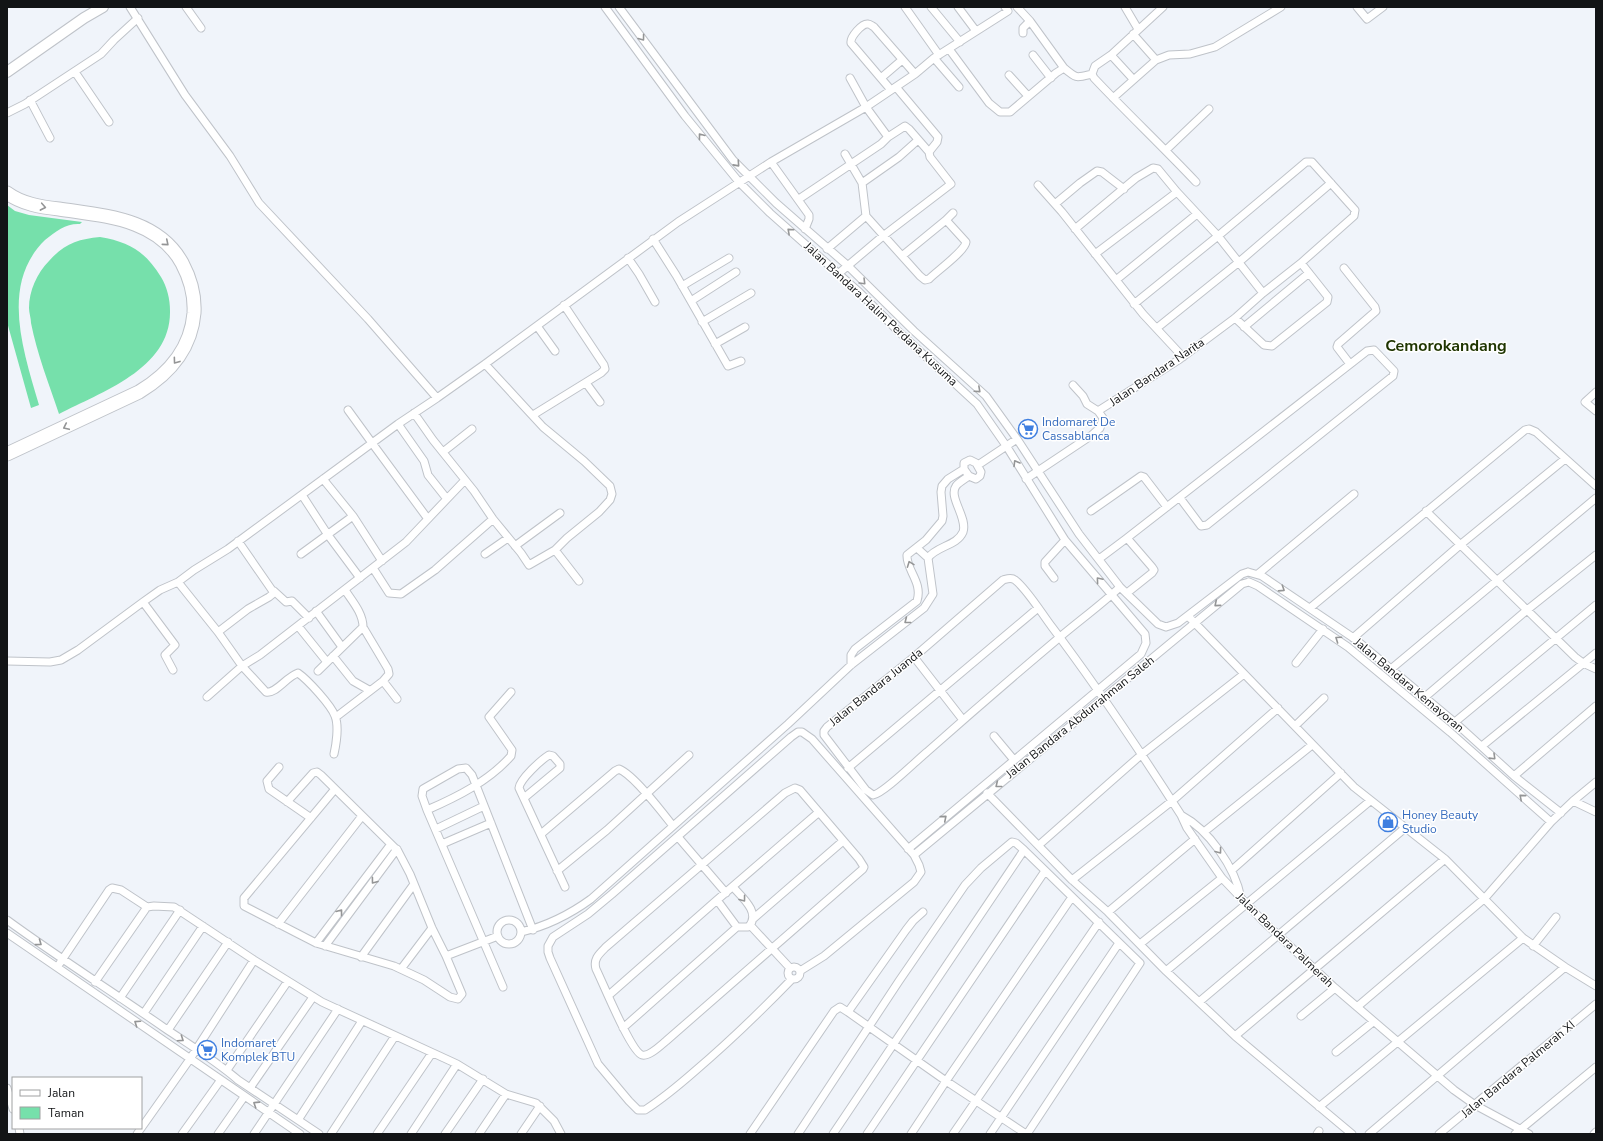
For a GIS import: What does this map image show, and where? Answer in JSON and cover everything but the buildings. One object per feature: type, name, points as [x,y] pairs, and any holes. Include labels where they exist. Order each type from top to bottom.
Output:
[{"type":"highway","points":[[7,193],[20,200],[42,207],[133,222],[156,235],[173,249],[183,265],[190,283],[194,306],[192,326],[187,343],[175,363],[157,380],[139,392],[7,454]]},
{"type":"main road","points":[[7,72],[84,18],[103,7]]},
{"type":"street","points":[[130,7],[185,95],[230,156],[259,203],[368,319],[437,398]]},
{"type":"street","points":[[186,7],[201,28]]},
{"type":"street","name":"Jalan Bandara Halim Perdana Kusuma","points":[[604,7],[687,118],[739,182],[770,213],[858,291],[898,331],[977,404],[1004,449],[1026,479],[1065,540],[1144,631]]},
{"type":"street","name":"Jalan Bandara Halim Perdana Kusuma","points":[[619,7],[733,160],[748,176],[827,249],[847,265],[914,331],[986,396],[1017,439],[1079,534],[1120,587],[1158,624],[1164,627],[1170,627],[1188,616]]},
{"type":"street","points":[[905,7],[937,57],[959,87]]},
{"type":"street","points":[[930,7],[960,42]]},
{"type":"street","points":[[958,7],[976,31]]},
{"type":"street","points":[[7,661],[50,662],[60,660],[78,650],[160,590],[178,582],[238,541],[398,424],[486,364],[653,239],[888,84],[937,57],[1006,9],[1017,7],[1030,21],[1064,68],[1073,76],[1077,78],[1092,74]]},
{"type":"street","points":[[1125,7],[1136,32],[1156,60]]},
{"type":"street","points":[[1092,74],[1095,66],[1111,55],[1163,7]]},
{"type":"street","points":[[1113,98],[1156,60],[1169,56],[1190,54],[1215,47],[1281,7]]},
{"type":"street","points":[[1357,7],[1367,19],[1383,7]]},
{"type":"street","points":[[7,113],[75,72],[101,54],[138,18]]},
{"type":"street","points":[[1023,33],[1023,28],[1030,21]]},
{"type":"street","points":[[912,70],[871,25],[866,24],[850,38],[851,43],[938,137],[937,142],[929,152]]},
{"type":"street","points":[[949,49],[989,103],[1000,112],[1010,112],[1064,68]]},
{"type":"street","points":[[1033,55],[1051,78]]},
{"type":"street","points":[[1111,55],[1133,79]]},
{"type":"street","points":[[888,84],[902,60]]},
{"type":"street","points":[[75,72],[109,122]]},
{"type":"street","points":[[1092,74],[1113,98],[1196,182]]},
{"type":"street","points":[[1009,75],[1028,96]]},
{"type":"street","points":[[850,78],[863,101],[888,137]]},
{"type":"street","points":[[30,100],[50,138]]},
{"type":"street","points":[[1166,150],[1209,110]]},
{"type":"street","points":[[687,118],[696,111]]},
{"type":"street","points":[[799,199],[905,126],[929,152],[932,160],[951,184],[883,236],[838,274]]},
{"type":"street","points":[[862,183],[899,157],[918,140]]},
{"type":"street","points":[[844,154],[862,183],[866,216],[925,280],[929,279],[966,243],[946,220]]},
{"type":"street","points":[[771,162],[809,215],[809,220],[805,229]]},
{"type":"street","name":"Jalan Bandara Narita","points":[[1026,479],[1097,431],[1103,418],[1098,411],[1181,358],[1235,318],[1355,214],[1355,210],[1314,163],[1306,162],[1134,304]]},
{"type":"street","points":[[1075,229],[1144,172],[1153,168],[1158,169],[1218,236],[1263,293]]},
{"type":"street","points":[[1055,204],[1080,183],[1097,172],[1102,172],[1124,189]]},
{"type":"street","points":[[1157,328],[1240,262],[1331,183]]},
{"type":"street","points":[[1038,185],[1055,204],[1134,304],[1157,328],[1181,358]]},
{"type":"street","points":[[1095,254],[1177,192]]},
{"type":"street","points":[[902,256],[953,213]]},
{"type":"street","points":[[1116,280],[1197,214]]},
{"type":"street","points":[[827,249],[866,216]]},
{"type":"street","points":[[653,239],[729,366],[741,361]]},
{"type":"street","points":[[628,258],[640,274],[655,302]]},
{"type":"street","points":[[682,286],[729,258]]},
{"type":"street","points":[[1235,318],[1264,345],[1272,346],[1327,302],[1328,297],[1300,263]]},
{"type":"street","points":[[1344,268],[1375,307],[1376,311],[1338,344],[1337,347],[1350,364]]},
{"type":"street","points":[[691,301],[736,272]]},
{"type":"street","points":[[1244,327],[1308,273]]},
{"type":"street","points":[[702,322],[751,293]]},
{"type":"street","points":[[533,415],[586,383],[605,369],[604,365],[564,306]]},
{"type":"street","points":[[537,326],[555,350]]},
{"type":"street","points":[[716,344],[745,327]]},
{"type":"street","points":[[1098,559],[1180,498],[1367,352],[1374,350],[1394,370],[1393,376],[1272,471],[1207,525],[1201,526],[1180,498]]},
{"type":"street","points":[[414,413],[465,480],[493,520],[529,565],[555,550],[567,538],[599,512],[610,500],[612,494],[610,486],[584,461],[543,427],[486,364]]},
{"type":"street","points":[[586,383],[600,402]]},
{"type":"street","points":[[1073,385],[1083,396],[1087,404],[1098,411]]},
{"type":"street","points":[[1596,392],[1585,402],[1596,411]]},
{"type":"street","points":[[348,410],[428,519]]},
{"type":"street","points":[[398,424],[424,461],[428,476],[447,500]]},
{"type":"street","points":[[443,452],[472,429]]},
{"type":"street","points":[[1310,608],[1525,430],[1530,429],[1536,432],[1596,486]]},
{"type":"street","points":[[978,465],[1017,439]]},
{"type":"street","points":[[1353,638],[1460,545],[1565,459]]},
{"type":"street","points":[[968,460],[973,460],[978,465],[981,472],[980,476],[976,479],[969,476],[964,468],[964,463],[968,460]]},
{"type":"street","points":[[850,665],[851,655],[855,649],[917,601],[918,586],[907,558],[908,553],[917,548],[942,521],[942,486],[948,479],[964,468]]},
{"type":"street","points":[[928,558],[958,538],[962,533],[964,528],[962,517],[954,492],[956,486],[969,476]]},
{"type":"street","points":[[1091,511],[1141,476],[1144,477],[1167,507]]},
{"type":"street","points":[[323,479],[353,516],[382,561]]},
{"type":"street","points":[[207,697],[242,666],[260,655],[406,542],[465,480]]},
{"type":"street","points":[[1258,574],[1354,494]]},
{"type":"street","points":[[302,495],[328,535],[360,578]]},
{"type":"street","points":[[1391,669],[1596,498]]},
{"type":"street","points":[[1426,511],[1496,581],[1583,664],[1596,669]]},
{"type":"street","points":[[515,546],[560,513]]},
{"type":"street","points":[[301,554],[353,516]]},
{"type":"street","points":[[373,568],[389,594],[401,594],[435,570],[493,520]]},
{"type":"street","points":[[485,554],[508,538]]},
{"type":"street","points":[[1127,538],[1154,571],[1127,593]]},
{"type":"street","points":[[1054,578],[1045,566],[1045,562],[1065,540]]},
{"type":"street","points":[[238,541],[274,591],[286,602],[292,601],[308,618]]},
{"type":"street","points":[[520,932],[533,930],[556,921],[587,902],[788,724],[850,665],[924,608],[933,594],[928,558],[917,548]]},
{"type":"street","points":[[555,550],[579,581]]},
{"type":"street","points":[[1425,697],[1527,610],[1596,555]]},
{"type":"street","points":[[1249,582],[1248,572],[1242,574],[1188,616],[1312,745],[1370,801],[1445,859],[1485,898],[1522,938],[1596,986]]},
{"type":"street","name":"Jalan Bandara Kemayoran","points":[[1248,572],[1258,574],[1353,638],[1455,722],[1514,776],[1561,813]]},
{"type":"street","name":"Jalan Bandara Juanda","points":[[1097,690],[1060,638],[1038,608],[1014,579],[1007,579],[1003,580],[914,657],[824,731],[824,736],[866,790],[875,795],[893,782],[963,720],[1060,638],[1112,595],[1120,587]]},
{"type":"street","points":[[178,582],[218,632],[242,666],[266,692],[269,693],[275,690],[290,676],[298,673],[305,678],[336,717],[336,744],[334,754]]},
{"type":"street","name":"Jalan Bandara Kemayoran","points":[[1249,582],[1258,586],[1348,647],[1450,732],[1551,822]]},
{"type":"street","name":"Jalan Bandara Abdurrahman Saleh","points":[[914,855],[1195,622],[1242,584],[1249,582]]},
{"type":"street","points":[[336,717],[390,674],[363,627],[361,615],[345,590]]},
{"type":"street","points":[[218,632],[248,609],[271,596],[274,591]]},
{"type":"street","points":[[917,601],[924,608]]},
{"type":"street","points":[[143,602],[176,645],[165,655],[173,670]]},
{"type":"street","points":[[1455,722],[1596,605]]},
{"type":"street","points":[[848,768],[1038,608]]},
{"type":"street","points":[[316,612],[342,647]]},
{"type":"street","points":[[298,626],[327,662]]},
{"type":"street","points":[[318,671],[363,627]]},
{"type":"street","points":[[1296,663],[1323,629]]},
{"type":"street","name":"Jalan Bandara Abdurrahman Saleh","points":[[908,848],[1141,654],[1146,643],[1144,631]]},
{"type":"street","points":[[1482,746],[1596,652]]},
{"type":"street","points":[[1141,654],[1147,662]]},
{"type":"street","points":[[333,656],[353,681],[370,690]]},
{"type":"street","points":[[914,657],[963,720]]},
{"type":"street","points":[[1039,845],[1141,755],[1244,674]]},
{"type":"street","points":[[383,681],[397,699]]},
{"type":"street","name":"Jalan Bandara Palmerah","points":[[1097,690],[1104,698],[1172,801],[1195,839],[1222,878],[1241,898],[1335,988],[1436,1076],[1475,1105],[1518,1132],[1529,1134]]},
{"type":"street","points":[[427,810],[454,798],[476,784],[512,754],[512,750],[489,717],[511,692]]},
{"type":"street","points":[[1294,726],[1324,698]]},
{"type":"street","points":[[1514,776],[1596,706]]},
{"type":"street","points":[[1072,880],[1172,801],[1278,708]]},
{"type":"street","points":[[798,732],[802,732],[812,739],[914,855],[921,872],[914,882],[824,956],[800,971],[799,976],[796,979],[792,979],[760,1012],[714,1055],[645,1110],[636,1108],[598,1064],[550,958],[548,946],[553,937],[588,914],[678,837],[791,737],[798,732]]},
{"type":"street","points":[[994,736],[1014,760]]},
{"type":"street","points":[[1204,832],[1312,745]]},
{"type":"street","points":[[524,798],[560,768],[560,764],[553,756],[549,755],[544,758],[522,780],[519,788],[565,887]]},
{"type":"street","points":[[557,871],[607,830],[689,755]]},
{"type":"street","points":[[279,767],[267,781],[269,789],[310,818]]},
{"type":"street","points":[[503,987],[427,810],[421,794],[423,789],[458,769],[466,768],[469,770],[476,784],[533,930]]},
{"type":"street","points":[[541,834],[617,770],[624,772],[646,794],[673,826]]},
{"type":"street","points":[[287,802],[314,772],[321,775],[397,850],[404,860],[432,928],[462,994],[458,999],[450,997],[424,980],[402,969],[316,943],[244,906],[243,901],[334,788]]},
{"type":"street","points":[[1232,870],[1341,774]]},
{"type":"street","points":[[1357,1007],[1485,898],[1551,822],[1596,782]]},
{"type":"street","points":[[792,788],[800,790],[843,841],[859,859],[864,867],[863,869],[818,910],[649,1054],[643,1056],[638,1053],[623,1028],[594,964],[599,954],[785,792],[792,788]]},
{"type":"street","points":[[987,793],[1072,880],[1108,912],[1199,1002],[1236,1036],[1352,1134]]},
{"type":"street","points":[[1166,971],[1370,801]]},
{"type":"street","points":[[1573,801],[1596,812]]},
{"type":"street","points":[[436,829],[484,806]]},
{"type":"street","points":[[609,995],[819,812]]},
{"type":"street","points":[[1181,815],[1204,832],[1232,870],[1241,898]]},
{"type":"street","points":[[278,924],[362,816]]},
{"type":"street","points":[[442,844],[491,823]]},
{"type":"street","points":[[1199,1002],[1405,828]]},
{"type":"street","points":[[678,837],[726,893]]},
{"type":"street","points":[[1108,912],[1195,839]]},
{"type":"street","points":[[623,1028],[738,927],[746,927],[843,841]]},
{"type":"street","points":[[750,1134],[834,1011],[840,1007],[848,1012],[869,1026],[893,1042],[946,1081],[1026,1134],[1139,966],[1139,962],[1024,850],[1016,843],[1010,842],[973,875],[869,1026],[798,1134]]},
{"type":"street","points":[[325,946],[391,844]]},
{"type":"street","points":[[316,943],[397,850]]},
{"type":"street","points":[[833,1134],[893,1042],[1024,850]]},
{"type":"street","points":[[1236,1036],[1314,968],[1445,859]]},
{"type":"street","points":[[867,1134],[916,1059],[1045,870]]},
{"type":"street","points":[[1140,944],[1222,878]]},
{"type":"street","points":[[361,956],[414,884]]},
{"type":"street","points":[[733,886],[753,912],[752,921],[772,948],[790,968]]},
{"type":"street","points":[[57,967],[109,890],[112,888],[121,890],[147,907],[174,907],[313,997],[457,1064],[506,1094],[531,1100],[540,1106],[554,1121],[560,1134]]},
{"type":"street","points":[[911,1134],[1072,897]]},
{"type":"street","points":[[717,900],[738,927]]},
{"type":"street","points":[[95,982],[147,907]]},
{"type":"street","points":[[120,998],[180,910]]},
{"type":"street","points":[[848,1012],[903,934],[913,921],[924,912]]},
{"type":"street","points":[[1533,946],[1556,917]]},
{"type":"street","points":[[7,920],[95,982],[227,1070],[238,1080],[319,1134]]},
{"type":"street","points":[[505,921],[512,921],[516,923],[520,932],[518,940],[511,944],[503,942],[497,933],[499,926],[505,921]]},
{"type":"street","points":[[953,1134],[1098,922]]},
{"type":"street","points":[[144,1014],[203,926]]},
{"type":"street","points":[[402,969],[432,928]]},
{"type":"street","points":[[7,933],[220,1081],[269,1113],[295,1133]]},
{"type":"street","points":[[446,956],[498,936]]},
{"type":"street","points":[[1319,1107],[1522,938]]},
{"type":"street","points":[[168,1030],[228,942]]},
{"type":"street","points":[[990,1134],[1119,943]]},
{"type":"street","points":[[142,1127],[190,1059],[254,960]]},
{"type":"street","points":[[790,968],[796,966],[800,971]]},
{"type":"street","points":[[1369,1134],[1565,967]]},
{"type":"street","points":[[790,968],[788,974],[792,979]]},
{"type":"street","points":[[227,1070],[288,981]]},
{"type":"street","points":[[99,997],[105,988]]},
{"type":"street","points":[[1301,1016],[1335,988]]},
{"type":"street","points":[[250,1088],[313,997]]},
{"type":"street","name":"Jalan Bandara Palmerah XI","points":[[1439,1134],[1596,1004]]},
{"type":"street","points":[[254,1134],[275,1105],[338,1009]]},
{"type":"street","points":[[298,1120],[362,1021]]},
{"type":"street","points":[[1336,1052],[1373,1022]]},
{"type":"street","points":[[331,1134],[396,1036]]},
{"type":"street","points":[[377,1134],[432,1053]]},
{"type":"street","points":[[411,1134],[457,1064]]},
{"type":"street","points":[[1518,1132],[1596,1067]]},
{"type":"street","points":[[445,1134],[483,1079]]},
{"type":"street","points":[[232,1089],[238,1080]]},
{"type":"street","points":[[182,1134],[220,1081]]},
{"type":"street","points":[[7,1088],[12,1106]]},
{"type":"street","points":[[479,1134],[506,1094]]},
{"type":"street","points":[[218,1134],[244,1097]]},
{"type":"street","points":[[521,1134],[540,1106]]},
{"type":"green space","points":[[7,205],[15,211],[29,215],[82,222],[80,224],[62,228],[45,240],[31,257],[23,277],[19,297],[19,318],[27,362],[39,405],[31,408],[7,322]]},
{"type":"green space","points":[[100,237],[128,245],[142,254],[155,268],[163,281],[169,298],[170,311],[167,331],[159,348],[146,363],[131,376],[113,387],[59,414],[36,346],[29,310],[30,295],[34,283],[41,271],[60,250],[78,241]]},
{"type":"place","name":"Indomaret De Cassablanca","points":[[1028,429]]},
{"type":"place","name":"Honey Beauty Studio","points":[[1388,822]]},
{"type":"place","name":"Indomaret Komplek BTU","points":[[207,1050]]},
{"type":"district","name":"Cemorokandang","points":[[1446,345]]}]
